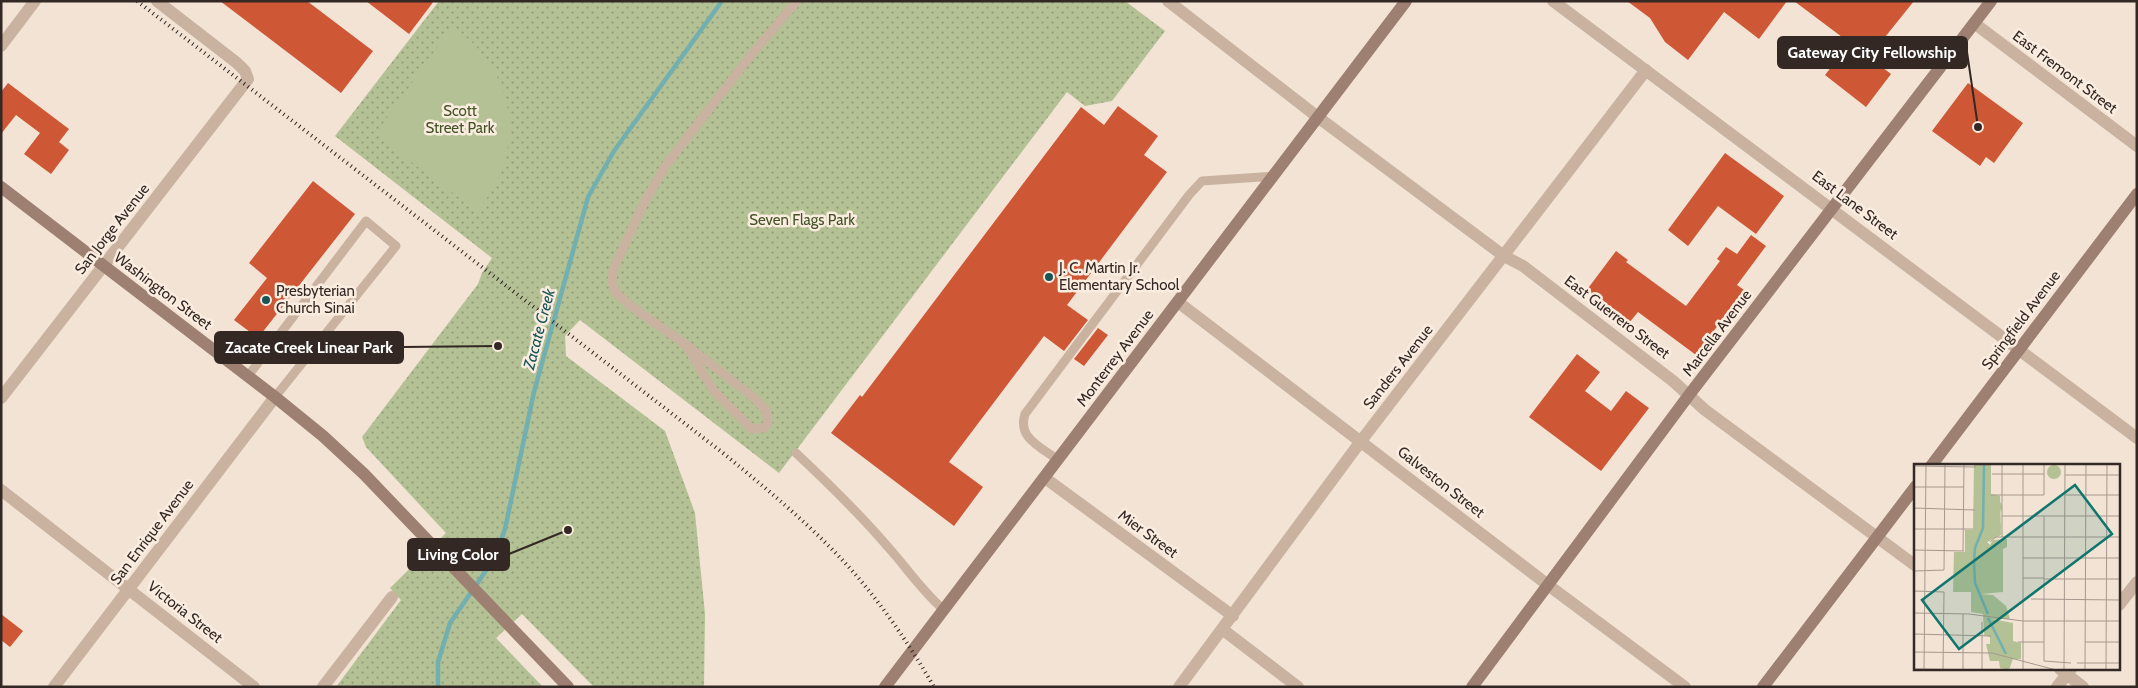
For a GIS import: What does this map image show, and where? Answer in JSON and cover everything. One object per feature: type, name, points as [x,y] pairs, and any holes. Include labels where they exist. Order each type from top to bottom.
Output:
[{"type":"street","points":[[1,46],[35,1]]},
{"type":"street","name":"San Jorge Avenue","points":[[1,398],[248,79],[245,70],[237,63],[157,1]]},
{"type":"street","name":"East Guerrero Street","points":[[1168,1],[1319,118],[1504,256],[1523,266],[1673,381],[1705,410],[1914,565]]},
{"type":"street","name":"Monterrey Avenue","points":[[885,687],[1406,1]]},
{"type":"street","name":"East Lane Street","points":[[1553,1],[2137,438]]},
{"type":"street","name":"Marcella Avenue","points":[[1472,687],[1689,395],[1991,1]]},
{"type":"street","name":"East Fremont Street","points":[[1974,23],[2137,146]]},
{"type":"street","name":"Sanders Avenue","points":[[1179,687],[1361,441],[1646,70]]},
{"type":"street","name":"Washington Street","points":[[1,187],[248,376],[323,436],[364,474],[568,687]]},
{"type":"street","name":"Springfield Avenue","points":[[1932,464],[2137,194]]},
{"type":"street","name":"Galveston Street","points":[[1178,302],[1548,585],[1685,687]]},
{"type":"street","name":"San Enrique Avenue","points":[[54,687],[275,397]]},
{"type":"street","name":"Mier Street","points":[[1045,478],[1233,616]]},
{"type":"street","points":[[1763,687],[1914,489]]},
{"type":"street","name":"Victoria Street","points":[[1,490],[254,687]]},
{"type":"street","points":[[2120,604],[2137,582]]},
{"type":"street","points":[[323,687],[392,598]]},
{"type":"street","points":[[1222,629],[1298,687]]},
{"type":"street","points":[[2058,687],[2066,671],[2082,687]]},
{"type":"lane","points":[[685,344],[714,391],[752,429],[764,428],[768,423],[766,410],[753,397],[685,344],[632,307],[616,293],[612,283],[613,270],[644,203],[666,165],[751,55],[797,1]]},
{"type":"lane","points":[[1058,460],[1030,439],[1024,432],[1022,424],[1025,414],[1188,196],[1202,181],[1274,176]]},
{"type":"lane","points":[[248,376],[366,221],[396,246],[275,397]]},
{"type":"lane","points":[[796,453],[848,502],[889,548],[926,595],[944,610]]},
{"type":"green space","points":[[439,1],[1125,1],[1165,31],[1112,101],[1085,106],[1067,92],[779,473],[580,320],[565,336],[566,356],[665,431],[695,513],[705,614],[704,687],[594,687],[522,614],[496,638],[543,687],[336,687],[401,600],[390,588],[446,533],[366,447],[362,437],[478,284],[482,273],[492,258],[335,136]]},
{"type":"green space","name":"Scott Street Park","points":[[452,26],[474,44],[491,65],[502,88],[508,112],[509,138],[504,163],[494,187],[477,211],[382,140],[380,128]]},
{"type":"building","points":[[220,1],[307,1],[373,51],[341,93]]},
{"type":"building","points":[[366,1],[434,1],[409,34]]},
{"type":"building","points":[[1627,1],[1787,1],[1759,39],[1724,12],[1688,60],[1665,42],[1650,18]]},
{"type":"building","points":[[1794,1],[1914,1],[1869,57],[1891,74],[1866,107],[1825,75],[1850,43]]},
{"type":"building","points":[[8,83],[69,129],[59,142],[69,150],[51,174],[24,154],[40,133],[16,115],[1,134],[1,92]]},
{"type":"building","points":[[1968,83],[2023,123],[1994,163],[1986,157],[1980,166],[1932,131]]},
{"type":"building","points":[[1118,106],[1158,136],[1144,155],[1167,172],[1067,305],[1088,320],[1064,351],[1044,336],[949,462],[983,487],[954,526],[831,433],[860,395],[862,397],[1081,107],[1104,125]]},
{"type":"building","points":[[1725,153],[1784,196],[1756,234],[1718,206],[1688,246],[1668,230]]},
{"type":"building","points":[[313,181],[355,214],[258,338],[234,320],[267,278],[249,263]]},
{"type":"building","points":[[1751,235],[1766,246],[1737,285],[1744,290],[1696,355],[1638,312],[1629,323],[1586,291],[1616,251],[1628,260],[1626,262],[1686,306],[1720,261],[1717,259],[1726,247],[1737,254]]},
{"type":"building","points":[[1098,328],[1108,335],[1084,366],[1074,359]]},
{"type":"building","points":[[1577,354],[1600,372],[1585,391],[1611,411],[1626,391],[1649,408],[1601,471],[1529,417]]},
{"type":"building","points":[[1,614],[23,631],[10,647],[1,640]]},
{"type":"waterway","name":"Zacate Creek","points":[[438,687],[438,662],[450,623],[494,559],[505,529],[534,392],[588,197],[614,151],[722,1]]},
{"type":"railway","points":[[137,1],[723,453],[781,502],[837,554],[870,592],[904,638],[934,687]]},
{"type":"place","name":"Gateway City Fellowship","points":[[1978,127]]},
{"type":"place","name":"J. C. Martin Jr. Elementary School","points":[[1049,277]]},
{"type":"place","name":"Presbyterian Church Sinai","points":[[266,300]]},
{"type":"place","name":"Zacate Creek Linear Park","points":[[498,346]]},
{"type":"place","name":"Living Color","points":[[568,530]]},
{"type":"park label","name":"Seven Flags Park","points":[[802,220]]}]
